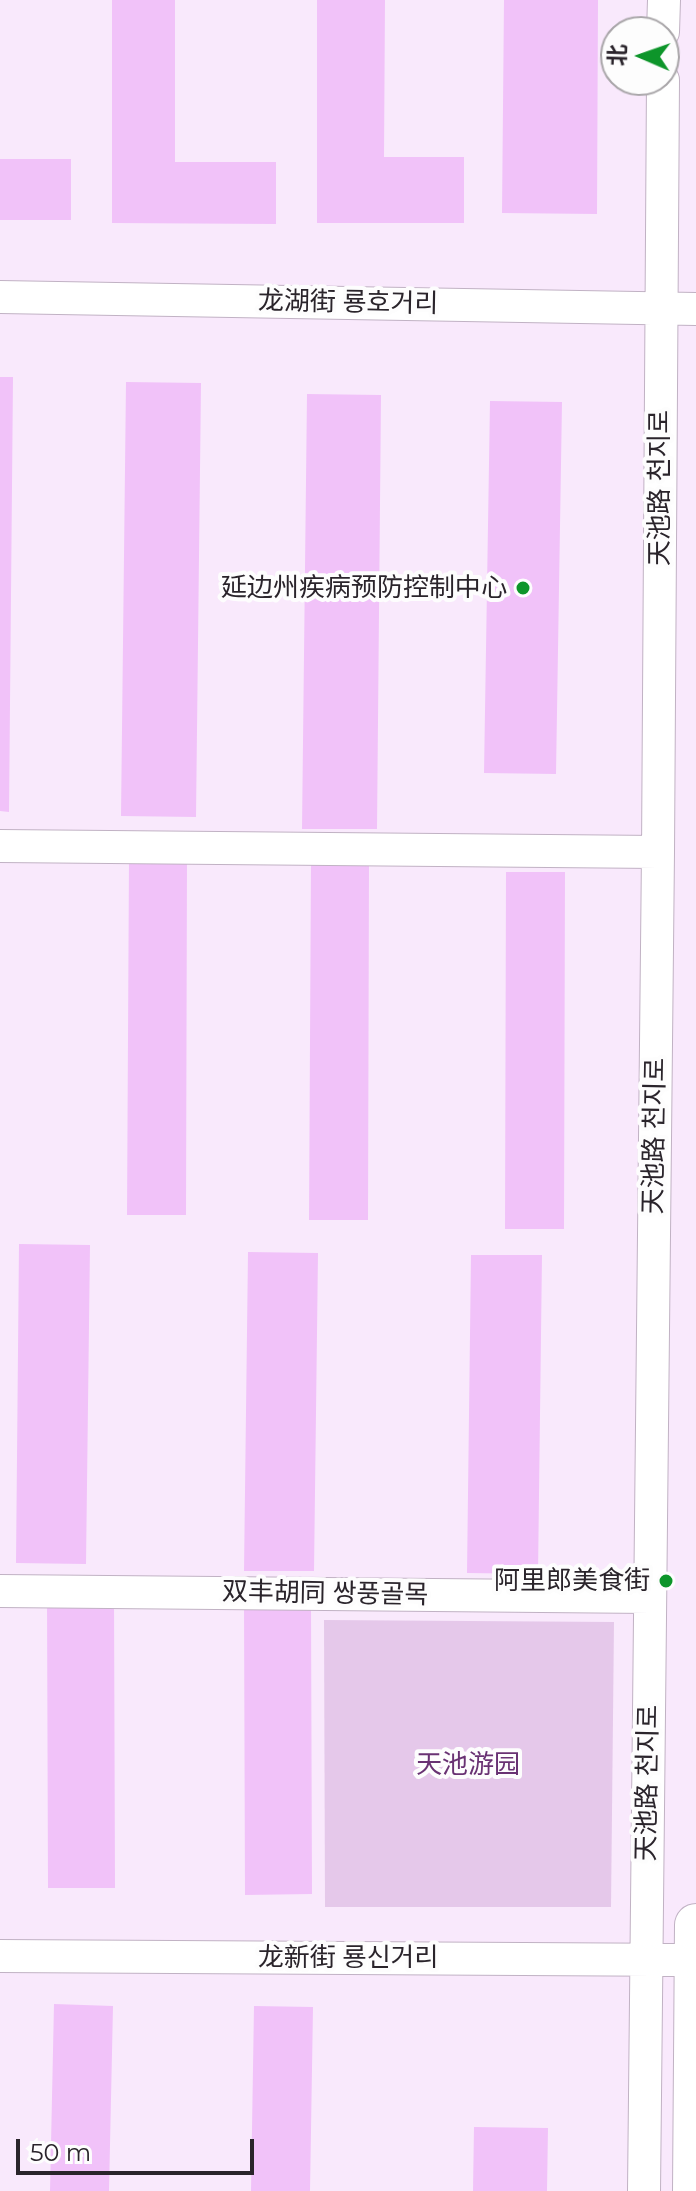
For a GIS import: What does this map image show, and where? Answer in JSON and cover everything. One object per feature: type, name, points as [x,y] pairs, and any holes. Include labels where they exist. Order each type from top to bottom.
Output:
[{"type":"main road","points":[[694,2191],[696,1925]]},
{"type":"street","name":"天池路 천지로","points":[[644,2191],[663,96]]},
{"type":"street","name":"龙湖街 룡호거리","points":[[0,297],[696,309]]},
{"type":"street","points":[[0,846],[658,852]]},
{"type":"street","name":"双丰胡同 쌍풍골목","points":[[0,1591],[650,1597]]},
{"type":"street","name":"龙新街 룡신거리","points":[[0,1956],[696,1960]]},
{"type":"green space","name":"天池游园","points":[[324,1620],[614,1622],[611,1907],[325,1907]]},
{"type":"building","points":[[112,0],[175,0],[175,162],[276,162],[276,224],[112,223]]},
{"type":"building","points":[[317,0],[385,0],[384,157],[464,157],[464,223],[317,223]]},
{"type":"building","points":[[504,0],[598,0],[597,214],[502,213]]},
{"type":"building","points":[[0,159],[71,159],[71,220],[0,220]]},
{"type":"building","points":[[0,377],[13,377],[9,812],[0,811]]},
{"type":"building","points":[[126,382],[201,383],[196,817],[121,816]]},
{"type":"building","points":[[307,394],[381,395],[377,829],[302,829]]},
{"type":"building","name":"延边州疾病预防控制中心","points":[[490,401],[562,402],[556,774],[484,773]]},
{"type":"building","points":[[129,858],[187,858],[186,1215],[127,1215]]},
{"type":"building","points":[[311,862],[369,863],[368,1220],[309,1220]]},
{"type":"building","points":[[506,872],[565,872],[564,1229],[505,1229]]},
{"type":"building","points":[[19,1244],[90,1245],[86,1564],[16,1563]]},
{"type":"building","points":[[248,1252],[318,1253],[314,1571],[244,1571]]},
{"type":"building","points":[[471,1255],[542,1255],[538,1574],[467,1573]]},
{"type":"building","points":[[47,1597],[114,1597],[115,1888],[48,1888]]},
{"type":"building","points":[[244,1604],[311,1604],[312,1894],[245,1895]]},
{"type":"building","points":[[54,2004],[113,2006],[109,2191],[50,2191]]},
{"type":"building","points":[[254,2006],[313,2007],[310,2191],[251,2191]]},
{"type":"building","points":[[474,2127],[548,2128],[547,2191],[473,2191]]},
{"type":"place","name":"延边州疾病预防控制中心","points":[[523,588]]},
{"type":"place","name":"阿里郎美食街","points":[[666,1581]]}]
